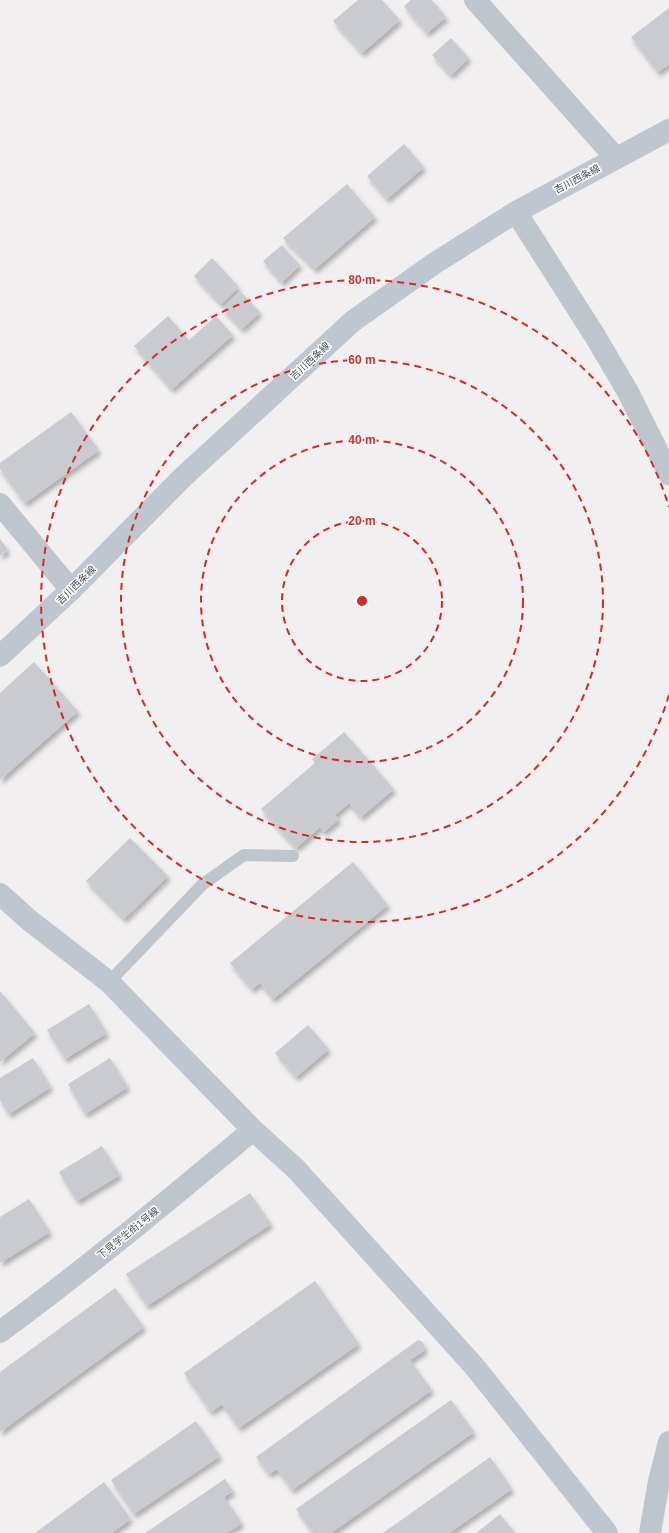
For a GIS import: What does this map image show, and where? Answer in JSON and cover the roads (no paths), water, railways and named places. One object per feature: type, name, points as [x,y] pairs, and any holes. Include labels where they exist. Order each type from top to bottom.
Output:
[{"type":"street","points":[[475,0],[616,158]]},
{"type":"street","name":"吉川西条線","points":[[0,656],[71,590],[182,478],[353,321],[434,263],[516,212],[669,130]]},
{"type":"street","points":[[516,212],[596,336],[628,392],[669,474]]},
{"type":"street","points":[[0,504],[71,590]]},
{"type":"street","points":[[0,894],[29,920],[109,982],[253,1130],[296,1169],[474,1366],[606,1533]]},
{"type":"street","name":"下見学生街1号線","points":[[0,1332],[58,1289],[126,1235],[253,1130]]},
{"type":"street","points":[[650,1533],[659,1481],[669,1442]]},
{"type":"lane","points":[[109,982],[203,884],[244,855],[293,856]]}]
